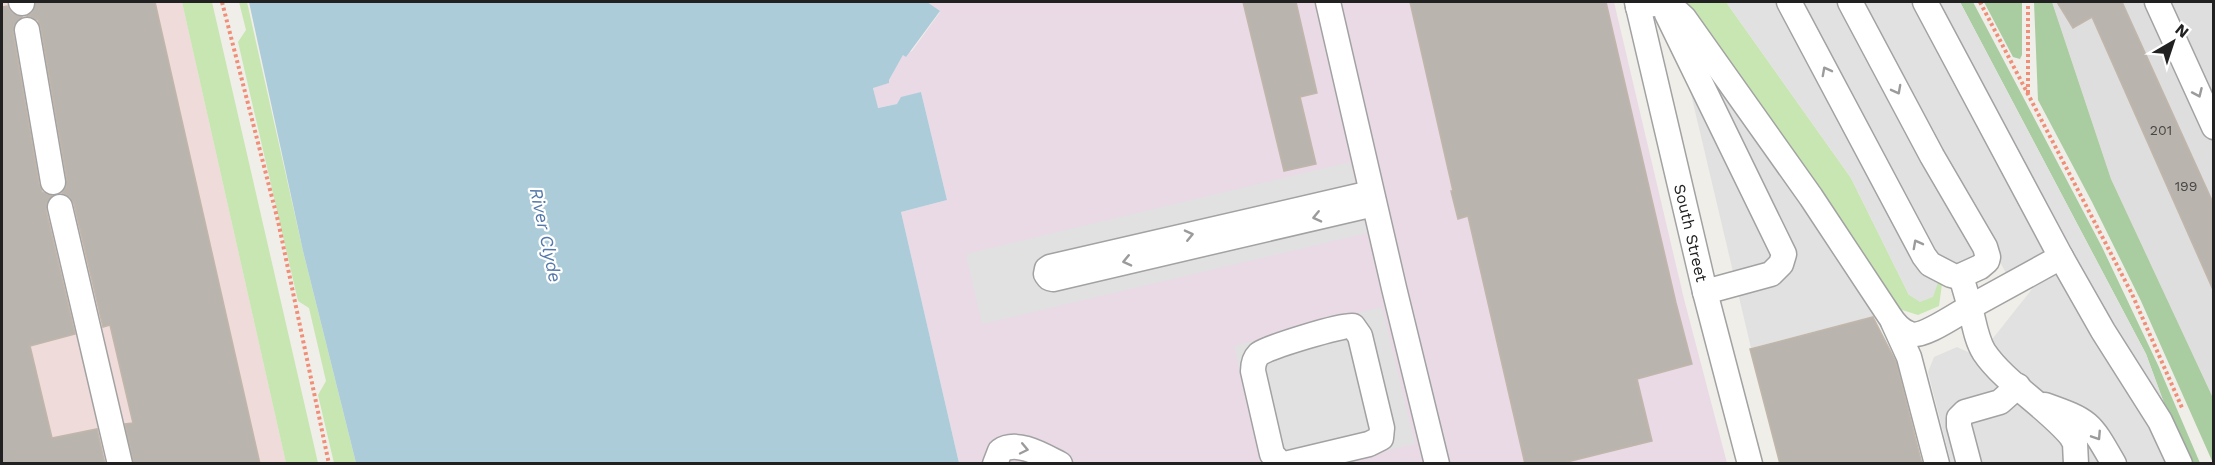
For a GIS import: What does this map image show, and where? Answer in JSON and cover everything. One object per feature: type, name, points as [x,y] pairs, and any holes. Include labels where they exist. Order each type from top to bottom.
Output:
[{"type":"street","points":[[1328,2],[1437,464]]},
{"type":"street","points":[[1789,2],[1924,256],[1930,264],[1951,275],[1961,276],[1987,261],[1985,247],[1932,156],[1850,2]]},
{"type":"street","points":[[1925,2],[2061,257],[2160,422],[2180,464]]},
{"type":"street","points":[[2157,2],[2214,126]]},
{"type":"street","points":[[1662,3],[1784,254],[1781,264],[1774,273],[1705,292]]},
{"type":"street","points":[[1637,4],[1662,3],[1676,10],[1692,29],[1810,197],[1893,322],[1909,357],[1938,464]]},
{"type":"street","name":"South Street","points":[[1637,4],[1705,292],[1750,464]]},
{"type":"street","points":[[27,30],[54,182]]},
{"type":"street","points":[[1373,198],[1053,279],[1046,274],[1050,267],[1373,198]]},
{"type":"street","points":[[60,207],[120,464]]},
{"type":"street","points":[[1893,322],[1909,334],[1916,334],[2061,257]]},
{"type":"street","points":[[1961,276],[1978,339],[1984,352],[2071,436],[2075,443],[2076,464]]},
{"type":"street","points":[[1281,464],[1272,454],[1253,371],[1254,361],[1271,349],[1340,327],[1353,326],[1360,336],[1382,428],[1381,438],[1369,444],[1286,464]]},
{"type":"street","points":[[1969,464],[1959,418],[1965,412],[2026,393],[2087,422],[2096,431],[2114,464]]},
{"type":"street","points":[[995,464],[1000,451],[1013,447],[1030,450],[1060,464]]},
{"type":"path","points":[[222,2],[278,220],[329,464]]},
{"type":"path","points":[[1980,2],[2132,294],[2184,414]]},
{"type":"path","points":[[2028,2],[2028,93]]},
{"type":"shaded area","points":[[2,2],[182,2],[286,463],[2,463]]},
{"type":"shaded area","points":[[927,2],[1614,2],[1684,299],[1727,463],[959,463],[901,212],[947,200],[921,92],[897,104],[877,108],[873,87],[889,83],[903,55],[912,51],[940,12]]},
{"type":"shaded area","points":[[1726,2],[1960,2],[2146,354],[2164,403],[2192,463],[1951,463],[1928,372],[1934,357],[1957,347],[1968,352],[1990,342],[2036,284],[2024,264],[2006,273],[1994,251],[1939,280],[1933,297],[1920,302],[1909,295],[1851,178]]},
{"type":"shaded area","points":[[2052,2],[2213,2],[2213,398],[2111,179]]},
{"type":"shaded area","points":[[1706,67],[1827,240],[1876,316],[1751,348],[1686,73]]},
{"type":"shaded area","points":[[1350,162],[1367,233],[982,324],[966,254]]},
{"type":"shaded area","points":[[1382,307],[1415,444],[1335,463],[1261,463],[1234,346]]},
{"type":"green space","points":[[182,2],[212,2],[318,463],[286,463]]},
{"type":"green space","points":[[239,2],[247,2],[303,251],[356,463],[334,463],[318,395],[326,381],[309,308],[298,301],[238,42],[246,30]]},
{"type":"green space","points":[[1686,2],[1726,2],[1851,178],[1909,295],[1939,280],[1942,284],[1939,306],[1918,315],[1896,308],[1842,222]]},
{"type":"green space","points":[[1960,2],[1973,2],[2102,247],[2158,365],[2200,463],[2192,463],[2164,403],[2146,354]]},
{"type":"green space","points":[[1984,2],[2022,2],[2022,55],[2020,59],[2013,57]]},
{"type":"green space","points":[[2034,2],[2052,2],[2111,179],[2213,398],[2213,463],[2141,301],[2038,100]]},
{"type":"water","name":"River Clyde","points":[[249,2],[927,2],[940,11],[906,57],[903,55],[889,83],[873,88],[878,108],[897,104],[901,97],[921,92],[947,200],[901,212],[959,463],[356,463],[303,251]]},
{"type":"building","points":[[36,2],[155,2],[260,464],[134,464],[125,424],[133,423],[110,325],[103,327],[74,204],[70,197],[62,193],[67,180],[41,28],[38,20],[27,16],[32,13]]},
{"type":"building","points":[[1243,2],[1296,2],[1317,93],[1300,97],[1316,164],[1284,171]]},
{"type":"building","points":[[1410,2],[1606,2],[1692,364],[1637,379],[1652,441],[1559,464],[1525,464],[1468,216],[1458,219],[1451,191],[1453,191]]},
{"type":"building","points":[[2057,2],[2122,2],[2214,205],[2214,292],[2092,17],[2073,28]]},
{"type":"building","points":[[7,6],[12,13],[22,17],[14,25],[13,32],[39,184],[42,192],[52,196],[47,202],[46,210],[75,334],[30,346],[52,438],[97,429],[105,464],[2,464],[2,7]]},
{"type":"building","points":[[1873,317],[1896,362],[1922,464],[1780,464],[1750,349]]}]
